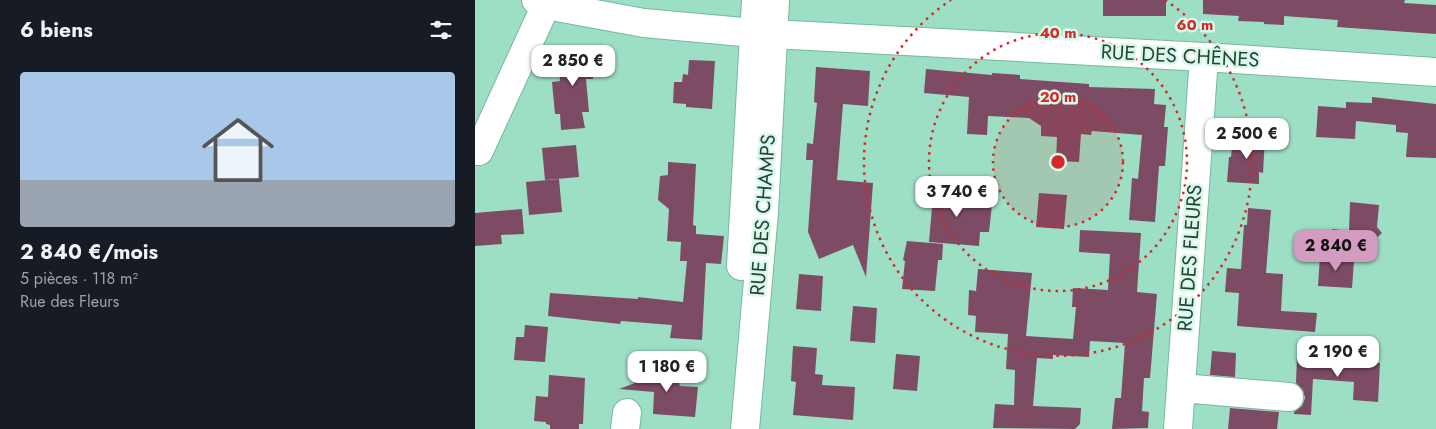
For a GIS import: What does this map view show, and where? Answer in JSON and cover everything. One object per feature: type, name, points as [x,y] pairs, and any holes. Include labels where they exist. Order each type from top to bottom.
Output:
[{"type":"street","points":[[756,0],[764,34]]},
{"type":"street","name":"RUE DES CHAMPS","points":[[728,429],[764,34],[775,0]]},
{"type":"street","points":[[479,151],[541,3]]},
{"type":"street","name":"RUE DES CHÊNES","points":[[541,3],[644,23],[764,34],[1203,57],[1436,72]]},
{"type":"street","name":"RUE DES CHAMPS","points":[[745,429],[764,212],[764,34]]},
{"type":"street","name":"RUE DES FLEURS","points":[[1178,429],[1203,57]]},
{"type":"street","points":[[1181,388],[1289,397]]},
{"type":"building","points":[[1103,0],[1166,0],[1166,16],[1103,16]]},
{"type":"building","points":[[1203,0],[1405,0],[1404,3],[1436,5],[1436,34],[1337,27],[1338,20],[1284,16],[1284,25],[1238,21],[1239,16],[1203,14]]},
{"type":"building","points":[[590,46],[593,79],[586,79],[589,112],[582,112],[585,128],[561,130],[560,114],[555,114],[552,82],[560,81],[558,49]]},
{"type":"building","points":[[689,60],[715,61],[712,109],[686,107],[686,104],[673,103],[674,82],[682,82],[683,74],[688,75]]},
{"type":"building","points":[[816,67],[870,71],[868,106],[843,104],[837,180],[873,183],[866,277],[853,245],[819,259],[808,232],[813,160],[806,160],[807,143],[813,144],[817,103],[814,102]]},
{"type":"building","points":[[926,69],[992,75],[992,73],[1020,75],[1020,79],[1089,84],[1089,87],[1155,89],[1154,104],[1166,105],[1164,127],[1168,127],[1165,166],[1159,166],[1155,222],[1129,220],[1132,178],[1138,179],[1142,135],[1092,131],[1091,135],[1081,134],[1079,162],[1056,161],[1057,137],[1041,136],[1041,126],[1029,118],[988,116],[987,135],[967,134],[969,97],[924,93]]},
{"type":"building","points":[[1372,97],[1436,104],[1436,158],[1406,157],[1408,133],[1396,132],[1396,125],[1356,121],[1355,139],[1316,137],[1318,106],[1346,108],[1346,102],[1372,103]]},
{"type":"building","points":[[1236,136],[1265,138],[1263,173],[1259,172],[1259,184],[1227,182],[1229,157],[1231,157],[1232,148],[1235,149]]},
{"type":"building","points":[[576,145],[579,177],[545,180],[542,148]]},
{"type":"building","points":[[668,162],[696,164],[693,225],[696,226],[696,234],[724,236],[721,264],[706,263],[702,340],[670,338],[672,325],[621,321],[620,324],[548,316],[550,293],[638,299],[638,297],[683,302],[687,261],[680,261],[681,242],[667,241],[669,209],[658,200],[660,176],[668,175]]},
{"type":"building","points":[[559,179],[562,212],[529,215],[526,182]]},
{"type":"building","points":[[931,187],[965,189],[964,204],[992,205],[989,232],[980,232],[979,246],[929,242],[932,207],[929,205]]},
{"type":"building","points":[[1039,193],[1067,195],[1064,229],[1036,227]]},
{"type":"building","points":[[1350,202],[1379,205],[1377,227],[1382,233],[1356,256],[1332,229],[1349,231]]},
{"type":"building","points":[[1248,208],[1271,210],[1266,273],[1283,274],[1281,311],[1317,313],[1315,332],[1237,326],[1239,293],[1225,292],[1227,268],[1241,269],[1244,225],[1247,225]]},
{"type":"building","points":[[522,209],[524,234],[501,235],[502,244],[475,246],[475,213]]},
{"type":"building","points":[[1080,230],[1141,233],[1137,292],[1157,294],[1150,378],[1144,378],[1142,411],[1149,412],[1148,428],[1112,429],[1115,398],[1121,398],[1125,343],[1090,341],[1089,357],[1053,355],[1053,359],[1037,358],[1033,406],[1081,408],[1080,424],[1075,429],[993,428],[995,404],[1014,405],[1015,370],[1006,369],[1008,334],[975,332],[976,316],[968,315],[969,290],[976,291],[978,269],[1032,273],[1026,336],[1073,339],[1076,307],[1072,307],[1073,288],[1108,290],[1110,254],[1079,252]]},
{"type":"building","points":[[907,241],[943,244],[942,260],[938,260],[935,291],[902,289],[905,261],[903,260]]},
{"type":"building","points":[[1320,256],[1353,258],[1352,288],[1318,286]]},
{"type":"building","points":[[799,274],[823,276],[821,311],[796,309]]},
{"type":"building","points":[[853,306],[877,308],[875,343],[850,341]]},
{"type":"building","points":[[525,325],[548,327],[545,362],[514,360],[516,337],[524,337]]},
{"type":"building","points":[[793,346],[817,348],[815,374],[823,375],[822,385],[855,387],[853,420],[793,415],[796,382],[791,381]]},
{"type":"building","points":[[1212,351],[1236,353],[1235,377],[1210,375]]},
{"type":"building","points":[[896,354],[920,356],[917,391],[893,389]]},
{"type":"building","points":[[1297,357],[1380,363],[1378,402],[1353,400],[1354,382],[1313,379],[1311,415],[1294,414],[1302,406],[1305,398],[1303,390],[1296,383]]},
{"type":"building","points":[[653,367],[656,375],[673,368],[680,386],[698,387],[695,417],[653,414],[654,392],[619,389],[635,383],[636,373]]},
{"type":"building","points":[[549,375],[585,378],[583,424],[579,424],[579,429],[550,429],[550,425],[546,424],[546,422],[534,421],[536,396],[548,397]]},
{"type":"building","points":[[1230,408],[1279,412],[1277,429],[1228,429]]}]
